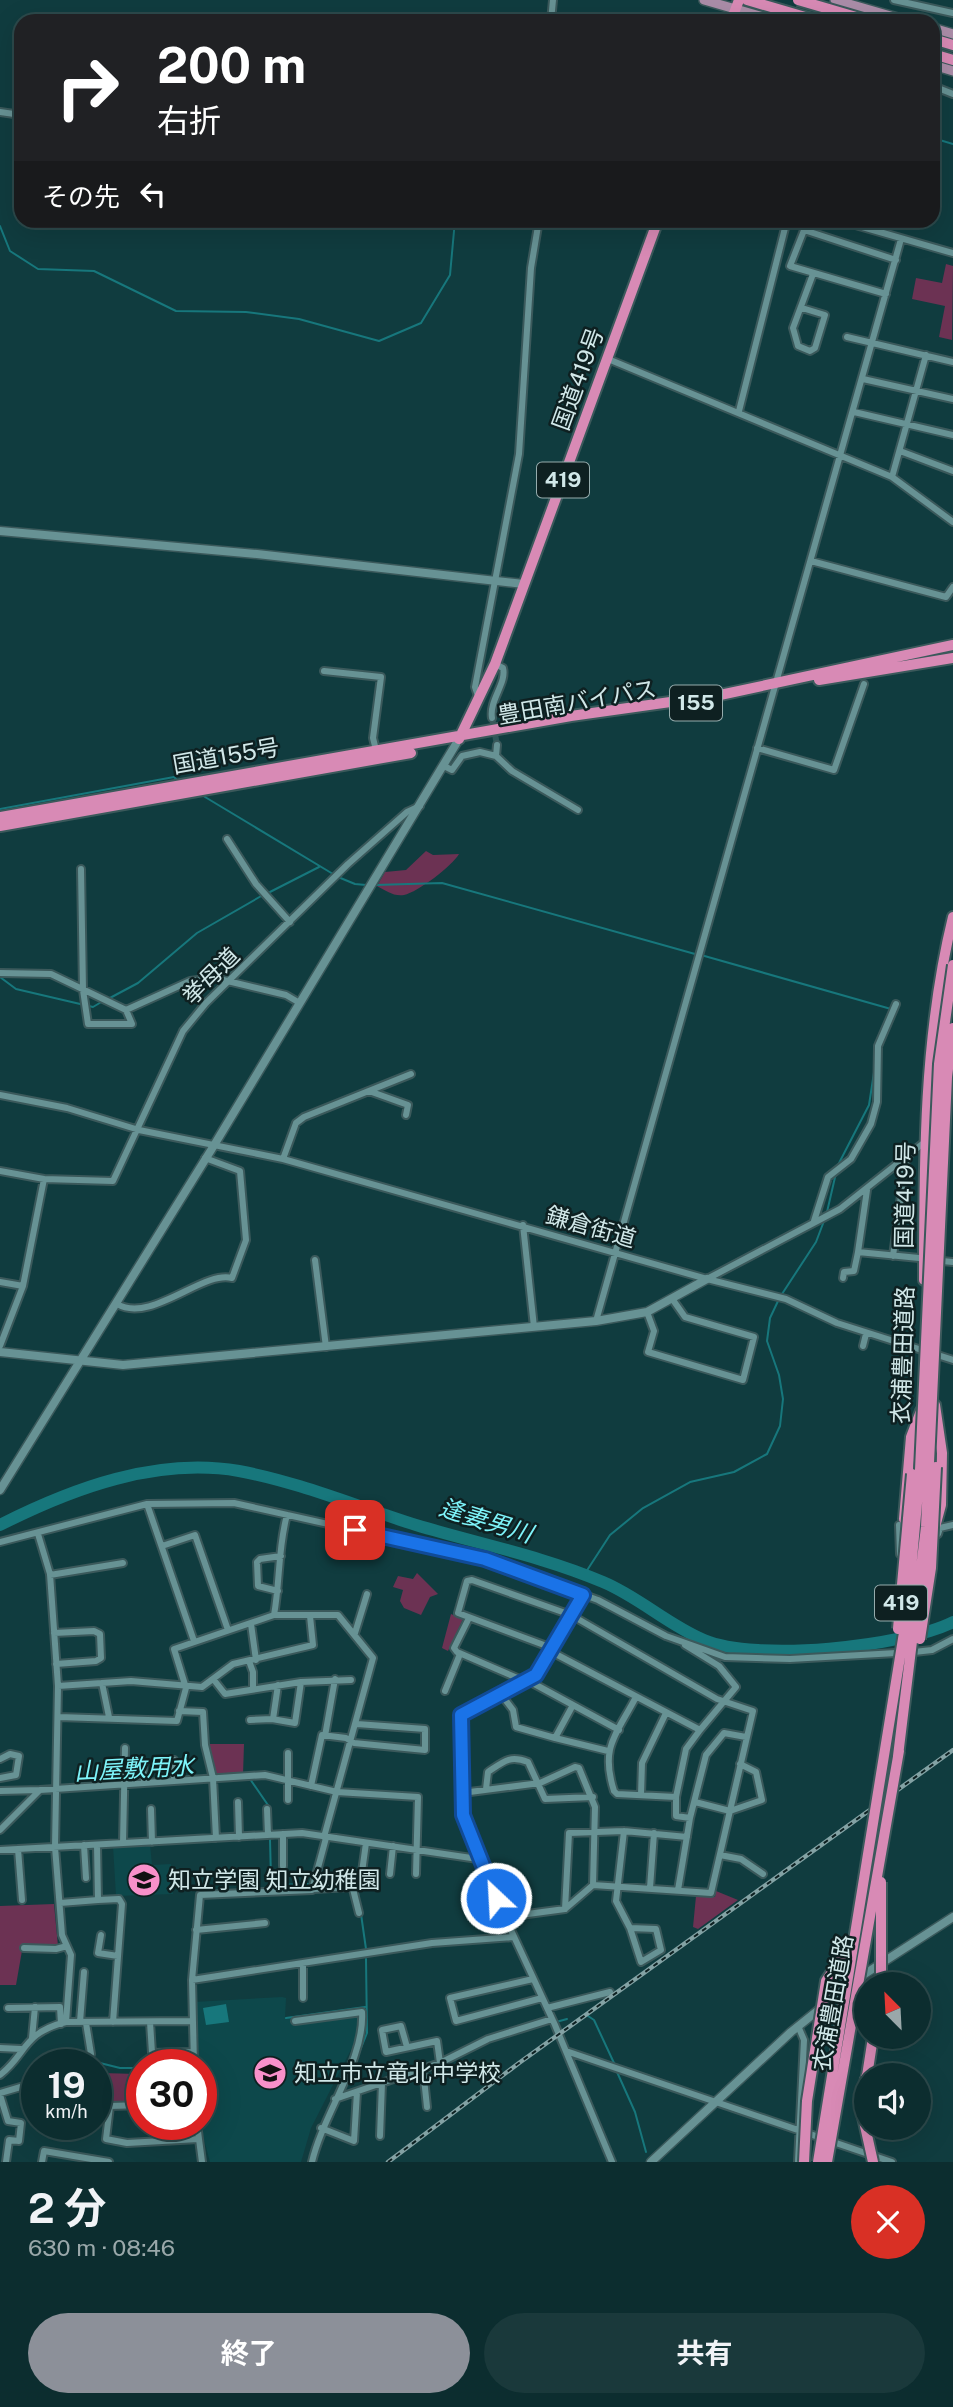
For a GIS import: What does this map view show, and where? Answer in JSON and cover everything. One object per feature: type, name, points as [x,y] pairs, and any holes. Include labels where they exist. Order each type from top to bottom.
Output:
[{"type":"highway","points":[[747,0],[795,14]]},
{"type":"highway","points":[[798,0],[846,14]]},
{"type":"highway","name":"国道419号","points":[[458,741],[495,664],[655,228]]},
{"type":"highway","name":"豊田南バイパス","points":[[775,686],[953,645]]},
{"type":"highway","name":"豊田南バイパス","points":[[458,741],[953,658]]},
{"type":"highway","name":"国道155号","points":[[0,817],[376,750],[458,741]]},
{"type":"highway","name":"国道155号","points":[[0,826],[458,741]]},
{"type":"highway","name":"国道419号","points":[[892,1752],[914,1597],[941,1505],[942,1440],[936,1413],[930,1353],[927,1140],[935,1016],[953,917]]},
{"type":"highway","name":"419","points":[[935,1016],[947,996],[953,964]]},
{"type":"highway","name":"衣浦豊田道路","points":[[827,2162],[881,1851],[917,1519],[937,1088],[953,964]]},
{"type":"highway","name":"衣浦豊田道路","points":[[892,1752],[926,1527],[946,1089],[953,1028]]},
{"type":"highway","name":"国道419号","points":[[914,1597],[904,1512],[911,1437],[920,1416],[948,1262],[953,1042]]},
{"type":"highway","name":"衣浦豊田道路","points":[[818,2162],[855,1936],[928,1592],[936,1461],[936,1413]]},
{"type":"highway","name":"衣浦豊田道路","points":[[892,1752],[914,1460],[920,1416]]},
{"type":"highway","points":[[852,1982],[878,1834]]},
{"type":"highway","name":"衣浦豊田道路","points":[[881,1851],[881,1972]]},
{"type":"highway","name":"衣浦豊田道路","points":[[803,2162],[807,2101],[826,1981],[855,1936]]},
{"type":"highway","name":"衣浦豊田道路","points":[[868,2140],[873,2162]]},
{"type":"main road","points":[[704,0],[738,5],[760,14]]},
{"type":"main road","points":[[835,0],[884,14]]},
{"type":"street","points":[[897,1],[953,13]]},
{"type":"street","points":[[480,700],[475,687],[519,454],[531,268],[538,228]]},
{"type":"street","points":[[739,411],[785,228]]},
{"type":"street","points":[[865,228],[953,253]]},
{"type":"street","points":[[886,295],[790,266],[804,230],[896,260]]},
{"type":"street","points":[[596,1321],[901,239]]},
{"type":"street","points":[[802,308],[825,315],[815,348],[810,351],[798,346],[793,328],[813,274]]},
{"type":"street","points":[[847,337],[953,362]]},
{"type":"street","points":[[892,477],[926,355]]},
{"type":"street","points":[[608,359],[739,411],[892,477],[953,522]]},
{"type":"street","points":[[863,379],[953,399]]},
{"type":"street","points":[[854,412],[953,435]]},
{"type":"street","points":[[900,451],[953,471]]},
{"type":"street","points":[[0,531],[257,554],[524,584]]},
{"type":"street","points":[[811,562],[946,597],[953,587]]},
{"type":"street","points":[[492,718],[491,703],[504,673],[503,668],[495,664]]},
{"type":"street","points":[[324,671],[381,677],[373,738],[376,750]]},
{"type":"street","points":[[757,748],[834,770],[864,684]]},
{"type":"street","points":[[0,1490],[213,1147],[298,1002],[369,892],[458,741]]},
{"type":"street","points":[[496,756],[497,745]]},
{"type":"street","points":[[444,766],[452,770],[458,759],[467,754],[480,752],[496,756],[512,771],[578,810]]},
{"type":"street","name":"挙母道","points":[[44,1179],[113,1181],[183,1031],[229,981],[345,867],[407,812],[422,805]]},
{"type":"street","points":[[227,839],[256,884],[290,922]]},
{"type":"street","points":[[0,973],[51,974],[83,990],[126,1010],[132,1024],[88,1024],[83,990],[81,869]]},
{"type":"street","points":[[126,1010],[190,981],[215,978],[286,995],[298,1002]]},
{"type":"street","points":[[814,1221],[828,1177],[851,1159],[872,1124],[877,1102],[878,1046],[896,1004]]},
{"type":"street","points":[[283,1159],[296,1123],[304,1117],[411,1074]]},
{"type":"street","points":[[369,1091],[408,1105],[406,1115]]},
{"type":"street","points":[[0,1095],[67,1108],[139,1130]]},
{"type":"street","points":[[0,1352],[123,1365],[596,1321],[647,1312],[840,1209],[927,1140],[951,1125]]},
{"type":"street","name":"鎌倉街道","points":[[139,1130],[283,1159],[786,1299],[866,1334],[953,1360]]},
{"type":"street","points":[[117,1304],[125,1309],[141,1309],[217,1279],[232,1278],[246,1240],[240,1171],[205,1158]]},
{"type":"street","points":[[893,1256],[906,1158]]},
{"type":"street","points":[[0,1171],[44,1179],[23,1286],[0,1346]]},
{"type":"street","points":[[842,1278],[844,1272],[854,1271],[867,1190]]},
{"type":"street","points":[[523,1225],[534,1327]]},
{"type":"street","points":[[858,1252],[919,1258]]},
{"type":"street","points":[[316,1260],[326,1347]]},
{"type":"street","points":[[0,1282],[23,1286]]},
{"type":"street","points":[[647,1312],[654,1331],[648,1352],[743,1380],[754,1337],[685,1317],[673,1300]]},
{"type":"street","points":[[863,1346],[866,1334]]},
{"type":"street","points":[[0,1542],[147,1504],[234,1503],[485,1559],[583,1595],[681,1642],[719,1666],[736,1687],[686,1749],[678,1776],[676,1816],[690,1818]]},
{"type":"street","points":[[147,1504],[194,1642]]},
{"type":"street","points":[[274,1615],[281,1535],[288,1515]]},
{"type":"street","points":[[899,1525],[900,1582],[908,1582]]},
{"type":"street","points":[[922,1582],[932,1582],[940,1528],[953,1525]]},
{"type":"street","points":[[38,1534],[50,1575],[58,1686],[55,1847],[62,1935],[71,1955],[63,2023]]},
{"type":"street","points":[[162,1546],[195,1535],[228,1630]]},
{"type":"street","points":[[278,1591],[258,1586],[257,1562],[260,1559],[281,1556]]},
{"type":"street","points":[[50,1575],[123,1563]]},
{"type":"street","points":[[505,1917],[565,1909],[593,1885],[711,1893],[752,1711],[726,1702],[571,1615],[472,1580],[467,1581],[458,1613],[544,1645],[548,1650],[700,1730]]},
{"type":"street","points":[[355,1633],[367,1594]]},
{"type":"street","points":[[583,1595],[548,1650],[536,1675],[461,1715],[463,1815],[478,1859],[552,2019],[612,2162]]},
{"type":"street","points":[[59,1717],[177,1721],[186,1688],[174,1649],[274,1615],[338,1615],[373,1658],[313,1889]]},
{"type":"street","points":[[58,1686],[131,1681],[186,1688],[202,1687],[233,1664],[313,1645],[310,1616]]},
{"type":"street","points":[[469,1618],[454,1648],[460,1654],[525,1680],[619,1730]]},
{"type":"street","points":[[251,1624],[253,1689]]},
{"type":"street","points":[[54,1633],[94,1631],[100,1634],[101,1658],[96,1661],[56,1664]]},
{"type":"street","points":[[681,1642],[725,1657],[790,1659],[914,1653],[932,1650],[953,1639]]},
{"type":"street","points":[[445,1691],[460,1654]]},
{"type":"street","points":[[725,1657],[727,1675]]},
{"type":"street","points":[[325,1736],[335,1678]]},
{"type":"street","points":[[214,1680],[225,1694],[301,1682],[351,1679]]},
{"type":"street","points":[[250,1720],[273,1719],[295,1723],[301,1682]]},
{"type":"street","points":[[102,1683],[109,1717]]},
{"type":"street","points":[[273,1719],[278,1685]]},
{"type":"street","points":[[500,1693],[513,1710],[516,1727],[608,1751]]},
{"type":"street","points":[[636,1697],[608,1751],[607,1768],[614,1791],[617,1794],[676,1797]]},
{"type":"street","points":[[555,1738],[573,1705]]},
{"type":"street","points":[[179,1711],[203,1712],[205,1745],[213,1778],[216,1838]]},
{"type":"street","points":[[641,1795],[642,1763],[666,1713]]},
{"type":"street","points":[[311,1786],[322,1735],[354,1743],[425,1750],[425,1729],[357,1724]]},
{"type":"street","points":[[678,1890],[690,1818],[706,1755],[724,1733],[746,1737]]},
{"type":"street","points":[[123,1843],[122,1783],[125,1748]]},
{"type":"street","points":[[288,1754],[288,1800]]},
{"type":"street","points":[[0,1759],[10,1755],[19,1756],[16,1775],[0,1777]]},
{"type":"street","points":[[486,1789],[488,1772],[507,1758],[514,1757],[528,1762],[540,1783],[545,1799],[593,1797]]},
{"type":"street","points":[[174,1760],[174,1780]]},
{"type":"street","points":[[695,1802],[730,1811],[762,1800],[756,1772],[740,1764]]},
{"type":"street","points":[[144,1765],[144,1782]]},
{"type":"street","points":[[462,1793],[540,1783],[575,1767],[579,1768],[593,1797],[596,1832],[593,1885]]},
{"type":"street","points":[[0,1791],[265,1775],[337,1792],[418,1797],[416,1874]]},
{"type":"street","points":[[0,1830],[40,1790]]},
{"type":"street","points":[[238,1802],[239,1837]]},
{"type":"street","points":[[150,1809],[152,1842]]},
{"type":"street","points":[[267,1809],[268,1835]]},
{"type":"street","points":[[565,1909],[566,1836],[569,1833],[624,1831],[687,1837]]},
{"type":"street","points":[[624,1831],[616,1901],[630,1928],[641,1962],[661,1950],[656,1929],[630,1928]]},
{"type":"street","points":[[0,1850],[302,1833],[478,1859]]},
{"type":"street","points":[[650,1888],[654,1833]]},
{"type":"street","points":[[283,1834],[283,1866]]},
{"type":"street","points":[[362,1872],[366,1843]]},
{"type":"street","points":[[85,1845],[86,1878]]},
{"type":"street","points":[[97,1845],[98,1900]]},
{"type":"street","points":[[390,1874],[393,1846]]},
{"type":"street","points":[[18,1849],[22,1900]]},
{"type":"street","points":[[720,1855],[741,1859],[763,1874]]},
{"type":"street","points":[[193,2049],[192,1980],[200,1895],[350,1887],[354,1889],[359,1913]]},
{"type":"street","points":[[61,1903],[119,1899],[121,1902],[113,2022]]},
{"type":"street","points":[[650,2162],[718,2103],[799,2026],[852,1982],[953,1917]]},
{"type":"street","points":[[195,1930],[265,1923]]},
{"type":"street","points":[[101,1935],[98,1954],[118,1956]]},
{"type":"street","points":[[192,1980],[432,1943],[513,1937]]},
{"type":"street","points":[[24,1948],[56,1949],[67,1946]]},
{"type":"street","points":[[303,1963],[303,1998]]},
{"type":"street","points":[[84,1972],[83,2022],[90,2049]]},
{"type":"street","points":[[533,1979],[450,1998],[456,2021],[542,1998]]},
{"type":"street","points":[[547,2008],[610,1992]]},
{"type":"street","points":[[32,2038],[35,2007]]},
{"type":"street","points":[[8,2008],[60,2007],[63,2023]]},
{"type":"street","points":[[295,2021],[362,2012],[363,2032],[321,2128],[312,2162]]},
{"type":"street","points":[[335,2099],[440,2063],[488,2039],[552,2019]]},
{"type":"street","points":[[0,2075],[32,2038],[63,2023],[191,2021]]},
{"type":"street","points":[[150,2022],[152,2049]]},
{"type":"street","points":[[407,2048],[401,2026],[382,2030],[386,2052],[407,2048],[437,2041],[440,2063]]},
{"type":"street","points":[[798,2162],[804,2040],[799,2026]]},
{"type":"street","points":[[0,2048],[21,2049]]},
{"type":"street","points":[[566,2051],[892,2162]]},
{"type":"street","points":[[423,2069],[427,2107]]},
{"type":"street","points":[[380,2136],[382,2083]]},
{"type":"street","points":[[8,2121],[0,2094],[21,2087]]},
{"type":"street","points":[[321,2128],[354,2141],[357,2092]]},
{"type":"street","points":[[126,2106],[110,2106],[106,2139],[127,2143],[180,2140]]},
{"type":"street","points":[[0,2123],[21,2123],[19,2141],[9,2140],[5,2158]]},
{"type":"street","points":[[198,2140],[202,2162]]},
{"type":"street","points":[[43,2162],[44,2151],[109,2162]]},
{"type":"shaded area","points":[[946,264],[953,266],[952,340],[939,337],[945,306],[912,299],[916,278],[942,283]]},
{"type":"shaded area","points":[[426,851],[433,855],[459,854],[426,884],[410,893],[397,895],[377,886],[385,872],[406,870]]},
{"type":"shaded area","points":[[417,1573],[438,1594],[430,1597],[421,1615],[404,1608],[400,1601],[403,1590],[393,1587],[398,1576],[413,1579]]},
{"type":"shaded area","points":[[451,1614],[463,1619],[448,1651],[442,1648]]},
{"type":"shaded area","points":[[208,1744],[244,1744],[243,1775],[215,1775]]},
{"type":"shaded area","name":"知立学園 知立幼稚園","points":[[150,1844],[152,1865],[171,1864],[173,1894],[116,1896],[113,1846]]},
{"type":"shaded area","points":[[716,1891],[738,1900],[698,1929],[693,1927],[696,1896],[715,1897]]},
{"type":"shaded area","points":[[54,1904],[58,1946],[23,1945],[16,1985],[0,1985],[0,1906]]},
{"type":"shaded area","name":"知立市立竜北中学校","points":[[282,1997],[286,1998],[285,2018],[293,2017],[296,2023],[358,2015],[360,2032],[311,2128],[301,2162],[210,2162],[204,2140],[217,2140],[217,2049],[196,2049],[194,2002]]},
{"type":"shaded area","points":[[226,2004],[229,2022],[206,2025],[203,2008]]},
{"type":"shaded area","points":[[112,2073],[126,2074],[126,2102],[112,2102]]},
{"type":"waterway","points":[[940,140],[953,144]]},
{"type":"waterway","points":[[0,226],[10,251],[38,269],[94,271],[176,311],[246,312],[299,319],[379,341],[421,323],[450,275],[454,228]]},
{"type":"waterway","points":[[0,809],[174,777],[177,780]]},
{"type":"waterway","points":[[200,794],[333,874]]},
{"type":"waterway","points":[[268,893],[319,867]]},
{"type":"waterway","points":[[338,877],[366,885]]},
{"type":"waterway","points":[[375,885],[442,883],[695,954]]},
{"type":"waterway","points":[[108,999],[138,983],[197,933],[263,895]]},
{"type":"waterway","points":[[701,955],[891,1009]]},
{"type":"waterway","points":[[0,977],[16,989],[93,1007],[103,1001]]},
{"type":"waterway","points":[[876,1043],[886,1019]]},
{"type":"waterway","points":[[838,1165],[869,1105],[875,1066]]},
{"type":"waterway","points":[[827,1212],[836,1173]]},
{"type":"waterway","points":[[782,1294],[816,1242],[824,1221]]},
{"type":"waterway","points":[[584,1575],[610,1535],[643,1508],[690,1482],[734,1472],[767,1454],[780,1426],[783,1399],[779,1375],[767,1341],[770,1318],[779,1299]]},
{"type":"waterway","name":"逢妻男川","points":[[0,1525],[57,1499],[116,1479],[177,1468],[239,1471],[328,1495],[416,1525],[580,1573],[629,1595],[691,1634],[728,1647],[792,1651],[829,1649],[900,1638],[953,1622]]},
{"type":"waterway","name":"山屋敷用水","points":[[250,1779],[270,1808]]},
{"type":"waterway","name":"山屋敷用水","points":[[232,1780],[241,1780]]},
{"type":"waterway","name":"山屋敷用水","points":[[270,1840],[271,1878],[278,1885],[308,1884]]},
{"type":"waterway","name":"山屋敷用水","points":[[319,1885],[357,1886],[366,1949]]},
{"type":"waterway","name":"山屋敷用水","points":[[357,2058],[367,2033],[366,1959]]},
{"type":"waterway","points":[[286,2018],[365,2007]]},
{"type":"waterway","points":[[585,2014],[594,2020],[614,2063]]},
{"type":"waterway","points":[[556,2022],[567,2019]]},
{"type":"waterway","points":[[112,2066],[126,2068]]},
{"type":"waterway","points":[[617,2072],[635,2112],[646,2152]]},
{"type":"waterway","name":"山屋敷用水","points":[[332,2118],[338,2103]]},
{"type":"tunnel","points":[[852,14],[857,0]]},
{"type":"tunnel","points":[[492,718],[497,745]]},
{"type":"tunnel","points":[[878,1834],[892,1754]]},
{"type":"railway","points":[[388,2162],[519,2063],[953,1750]]},
{"type":"place","name":"知立学園 知立幼稚園","points":[[144,1880]]},
{"type":"place","name":"知立市立竜北中学校","points":[[270,2073]]},
{"type":"route","points":[[355,1530],[485,1559],[583,1595],[548,1650],[536,1675],[522,1680],[461,1715],[463,1815],[478,1859],[496,1898]]}]
